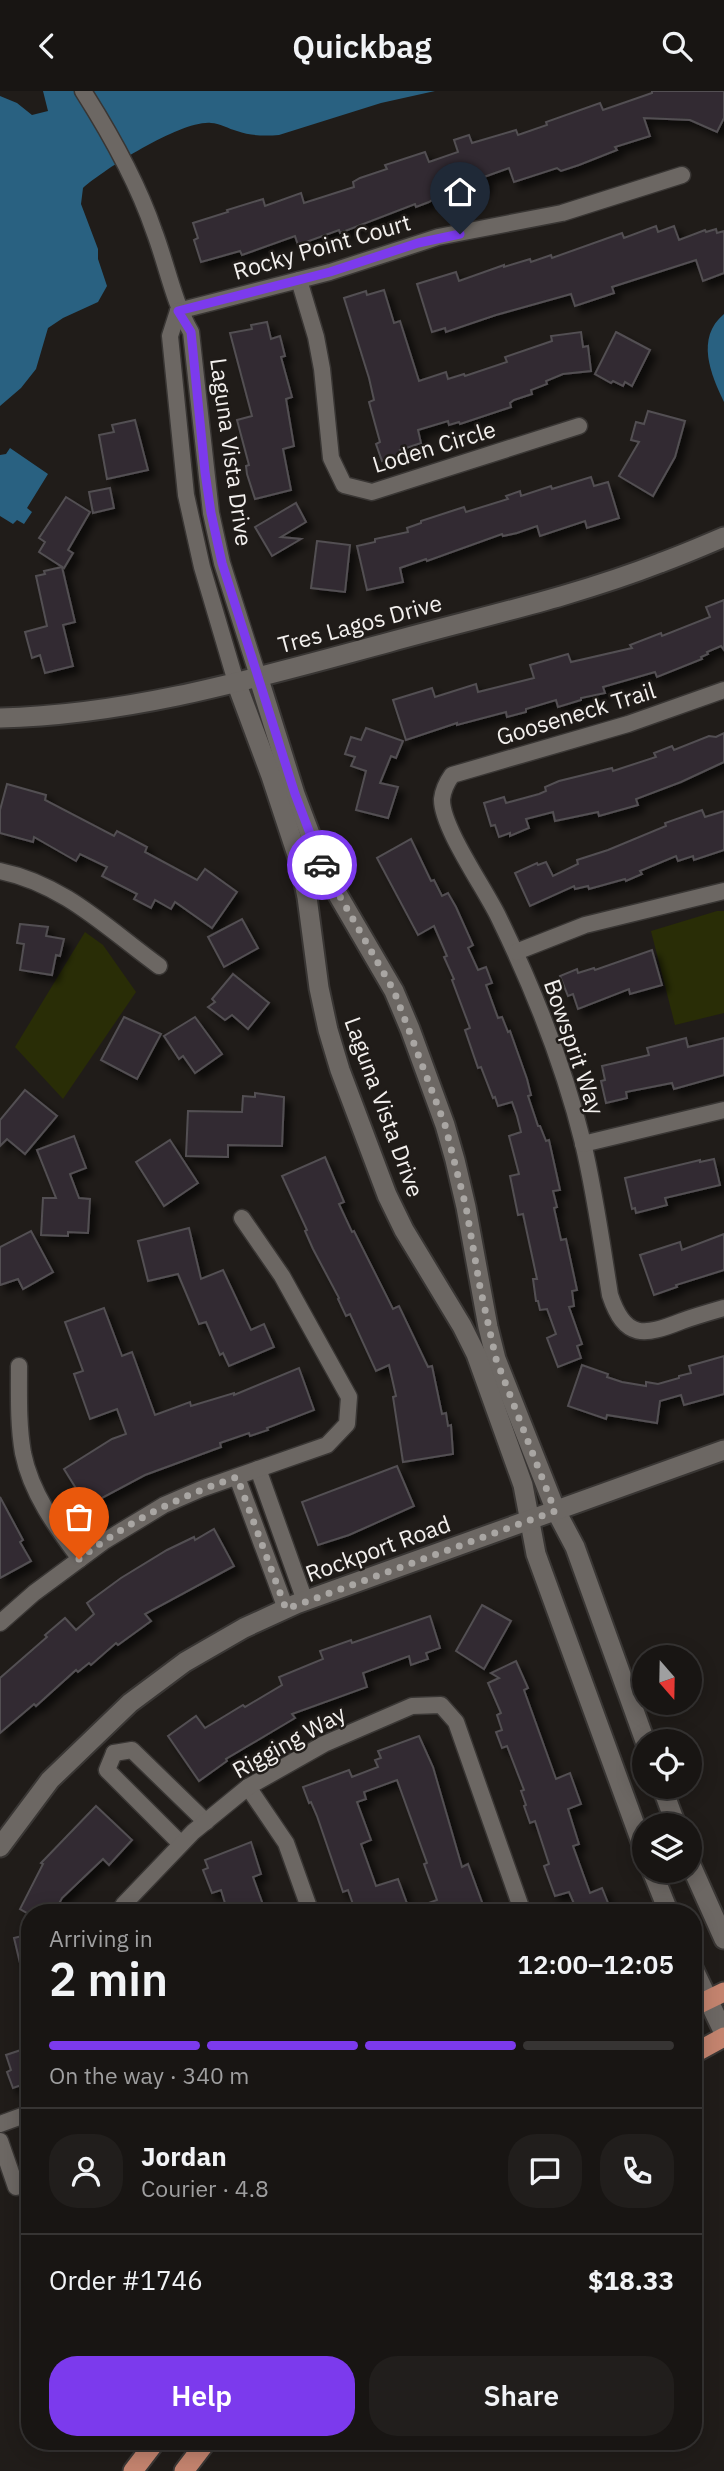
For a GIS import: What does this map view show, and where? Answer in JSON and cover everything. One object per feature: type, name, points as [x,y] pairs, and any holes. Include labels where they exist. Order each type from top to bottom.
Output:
[{"type":"main road","points":[[702,2048],[724,2035]]},
{"type":"main road","points":[[133,2471],[149,2450]]},
{"type":"main road","points":[[184,2471],[199,2450]]},
{"type":"street","name":"Laguna Vista Drive","points":[[83,91],[117,146],[134,183],[169,274],[178,311],[191,332],[211,513],[222,563],[313,844],[334,888],[394,991],[445,1125],[466,1207],[493,1348],[555,1511],[575,1547],[641,1729]]},
{"type":"street","name":"Rocky Point Court","points":[[178,311],[299,280],[438,237],[562,213],[682,175]]},
{"type":"street","name":"Loden Circle","points":[[299,280],[316,337],[322,369],[331,458],[344,485],[372,492],[579,426]]},
{"type":"street","name":"Laguna Vista Drive","points":[[178,311],[170,336],[186,495],[202,567],[236,682],[300,864],[319,988],[340,1070],[370,1154],[398,1219],[476,1354],[523,1485],[536,1554],[632,1817]]},
{"type":"street","name":"Tres Lagos Drive","points":[[0,718],[108,709],[236,682],[587,588],[660,564],[724,537]]},
{"type":"street","name":"Gooseneck Trail","points":[[445,786],[452,775],[628,724],[724,690]]},
{"type":"street","name":"Bowsprit Way","points":[[445,786],[442,800],[444,817],[516,952],[561,1069],[583,1144],[610,1295],[616,1313],[624,1324],[634,1331],[648,1333],[724,1308]]},
{"type":"street","points":[[0,871],[20,875],[52,888],[86,910],[159,966]]},
{"type":"street","points":[[516,952],[585,925],[724,891]]},
{"type":"street","points":[[583,1144],[724,1110]]},
{"type":"street","points":[[0,1623],[79,1559],[164,1505],[327,1445],[347,1425],[349,1397],[282,1276],[242,1218]]},
{"type":"street","points":[[19,1366],[23,1455],[35,1489],[51,1520],[79,1559]]},
{"type":"street","name":"Rockport Road","points":[[0,1847],[50,1780],[130,1703],[185,1662],[244,1628],[305,1601],[724,1450]]},
{"type":"street","points":[[258,1469],[305,1601]]},
{"type":"street","points":[[237,1477],[286,1609]]},
{"type":"street","points":[[259,1539],[281,1531]]},
{"type":"street","name":"Rigging Way","points":[[124,1904],[181,1844],[248,1787],[324,1744],[412,1706],[441,1705],[456,1722],[520,1904]]},
{"type":"street","points":[[96,1734],[114,1753]]},
{"type":"street","points":[[114,1753],[132,1751],[206,1822]]},
{"type":"street","points":[[114,1753],[107,1770],[181,1844]]},
{"type":"street","points":[[137,1801],[160,1778]]},
{"type":"street","points":[[248,1787],[286,1843],[308,1904]]},
{"type":"street","points":[[657,1883],[665,1904]]},
{"type":"street","points":[[699,1883],[724,1939]]},
{"type":"street","points":[[708,2000],[724,2035]]},
{"type":"street","points":[[0,2124],[21,2116]]},
{"type":"street","points":[[0,2141],[16,2187]]},
{"type":"green space","points":[[724,911],[724,1013],[675,1025],[651,931]]},
{"type":"green space","points":[[85,932],[103,945],[136,992],[63,1099],[15,1047]]},
{"type":"water","points":[[43,91],[435,91],[381,103],[279,135],[253,135],[214,123],[198,124],[145,147],[94,179],[83,188],[81,204],[98,249],[98,259],[107,286],[98,302],[48,328],[36,369],[21,388],[0,406],[0,96],[17,103],[32,115],[48,111]]},
{"type":"water","points":[[724,314],[724,402],[714,380],[708,345],[715,324]]},
{"type":"water","points":[[10,448],[48,474],[27,508],[32,512],[24,524],[17,520],[13,524],[0,516],[0,455],[6,454]]},
{"type":"building","points":[[652,91],[724,91],[724,118],[717,132],[690,120],[644,118],[650,136],[615,147],[617,150],[561,171],[557,168],[514,182],[509,168],[484,177],[486,185],[461,196],[458,188],[434,195],[435,198],[429,202],[416,207],[415,204],[340,233],[339,230],[298,245],[295,236],[242,255],[240,251],[201,262],[194,240],[198,238],[193,223],[228,212],[227,210],[263,199],[265,206],[301,193],[304,203],[354,187],[353,182],[387,169],[385,165],[425,152],[429,162],[458,152],[454,140],[469,135],[472,143],[516,130],[518,135],[600,103],[603,110]]},
{"type":"building","points":[[656,226],[658,232],[674,226],[679,240],[705,230],[716,229],[717,233],[724,231],[724,273],[703,281],[696,260],[612,287],[614,293],[575,306],[571,294],[446,332],[445,328],[432,332],[417,284],[456,272],[459,281],[504,265],[530,259],[531,262],[551,255],[552,258],[622,233],[624,238]]},
{"type":"building","points":[[384,290],[394,323],[400,321],[419,381],[446,372],[448,379],[464,374],[465,376],[507,362],[505,357],[552,341],[551,336],[581,332],[583,347],[588,346],[591,371],[563,374],[546,381],[547,384],[531,390],[532,394],[514,400],[510,403],[511,407],[460,424],[449,425],[448,421],[418,430],[421,443],[400,450],[402,454],[382,461],[376,444],[380,442],[369,402],[374,400],[369,378],[344,298],[366,291],[367,295]]},
{"type":"building","points":[[267,322],[271,339],[280,336],[285,356],[281,357],[292,397],[286,399],[294,446],[283,449],[291,490],[255,499],[247,474],[246,466],[249,465],[237,420],[252,416],[230,333],[252,329],[251,325]]},
{"type":"building","points":[[616,332],[650,350],[632,386],[625,382],[623,386],[613,381],[611,383],[595,374]]},
{"type":"building","points":[[648,411],[685,421],[675,457],[653,496],[619,476],[639,442],[631,440],[636,422],[644,424]]},
{"type":"building","points":[[135,420],[148,470],[107,479],[99,435],[114,432],[112,425]]},
{"type":"building","points":[[591,477],[594,486],[608,482],[619,518],[587,528],[585,521],[540,536],[537,526],[517,533],[502,534],[400,568],[403,582],[367,590],[357,546],[408,532],[407,528],[421,521],[464,507],[466,512],[508,499],[506,496],[520,491],[521,496]]},
{"type":"building","points":[[110,488],[114,508],[93,513],[89,492]]},
{"type":"building","points":[[66,497],[90,512],[68,550],[73,553],[64,568],[39,552],[45,542],[39,538]]},
{"type":"building","points":[[296,503],[306,522],[281,537],[301,539],[272,556],[255,527]]},
{"type":"building","points":[[317,541],[350,545],[345,592],[311,588]]},
{"type":"building","points":[[62,567],[75,622],[63,625],[73,666],[45,673],[40,655],[32,658],[25,632],[47,626],[36,576],[45,574],[44,571]]},
{"type":"building","points":[[724,600],[724,650],[721,646],[707,652],[702,659],[657,677],[655,672],[603,687],[605,693],[558,707],[556,700],[526,709],[526,712],[507,717],[506,712],[457,723],[406,740],[393,700],[432,688],[435,697],[476,684],[478,692],[534,678],[530,665],[568,654],[571,662],[632,648],[630,645],[710,617],[706,607]]},
{"type":"building","points":[[366,728],[403,741],[396,758],[391,756],[380,783],[398,787],[388,818],[356,810],[366,771],[351,766],[355,757],[345,754],[351,737],[361,740]]},
{"type":"building","points":[[724,733],[724,762],[636,799],[638,805],[599,816],[598,812],[555,821],[553,812],[526,819],[529,828],[510,836],[510,833],[499,837],[495,825],[491,826],[484,803],[504,797],[506,803],[539,794],[546,791],[545,787],[559,781],[612,768],[613,771],[656,757],[654,753],[672,746],[674,750]]},
{"type":"building","points":[[7,784],[46,795],[45,800],[114,836],[117,831],[147,847],[145,852],[197,880],[205,869],[237,892],[212,928],[175,902],[171,909],[155,900],[151,908],[134,899],[137,894],[102,876],[107,867],[80,854],[76,861],[34,837],[33,842],[0,833],[0,810]]},
{"type":"building","points":[[702,810],[705,817],[724,811],[724,850],[694,860],[693,856],[678,861],[676,856],[640,871],[642,874],[626,881],[625,879],[589,889],[588,886],[575,889],[574,886],[530,906],[515,873],[546,862],[553,876],[578,864],[577,860],[608,850],[666,826],[665,823]]},
{"type":"building","points":[[411,839],[431,881],[434,880],[442,896],[448,893],[456,907],[473,945],[468,948],[478,970],[486,967],[492,983],[486,985],[498,1018],[502,1017],[508,1032],[510,1031],[527,1079],[531,1095],[528,1096],[538,1126],[546,1141],[549,1140],[560,1190],[553,1191],[557,1207],[554,1208],[561,1240],[566,1239],[577,1290],[572,1291],[574,1306],[569,1307],[582,1344],[577,1346],[581,1358],[558,1367],[547,1338],[556,1334],[547,1309],[540,1310],[536,1301],[533,1279],[537,1279],[523,1214],[518,1215],[510,1176],[519,1174],[509,1136],[521,1132],[517,1116],[512,1102],[498,1106],[481,1067],[478,1068],[465,1030],[470,1028],[444,957],[447,956],[434,926],[418,935],[377,858]]},
{"type":"building","points":[[242,919],[258,948],[224,967],[208,937]]},
{"type":"building","points":[[20,924],[48,927],[46,936],[64,939],[60,956],[56,955],[52,975],[20,970],[24,944],[17,943]]},
{"type":"building","points":[[652,950],[662,985],[630,994],[629,989],[578,1009],[573,994],[568,996],[560,976],[577,969],[578,973],[594,968],[595,970]]},
{"type":"building","points":[[233,974],[269,1003],[248,1029],[232,1015],[225,1020],[208,1007],[215,1002],[212,999]]},
{"type":"building","points":[[124,1017],[161,1034],[137,1079],[101,1060]]},
{"type":"building","points":[[195,1017],[222,1054],[195,1073],[183,1056],[179,1059],[164,1036]]},
{"type":"building","points":[[686,1038],[688,1047],[724,1038],[724,1075],[674,1089],[672,1083],[626,1092],[627,1098],[606,1103],[601,1081],[605,1080],[602,1066],[649,1055],[647,1048]]},
{"type":"building","points":[[25,1090],[57,1116],[25,1154],[7,1139],[0,1146],[0,1120]]},
{"type":"building","points":[[255,1093],[284,1097],[282,1146],[228,1145],[228,1157],[186,1156],[188,1111],[242,1112],[243,1096],[255,1097]]},
{"type":"building","points":[[74,1136],[86,1168],[70,1174],[79,1198],[90,1199],[88,1233],[68,1232],[68,1236],[41,1235],[43,1198],[56,1198],[37,1150]]},
{"type":"building","points":[[170,1140],[198,1183],[164,1206],[136,1162]]},
{"type":"building","points":[[325,1157],[344,1202],[339,1204],[352,1232],[354,1231],[393,1309],[399,1306],[428,1367],[432,1366],[442,1414],[446,1413],[448,1426],[451,1425],[453,1454],[403,1462],[393,1397],[396,1396],[389,1365],[376,1371],[350,1314],[346,1316],[313,1249],[282,1176]]},
{"type":"building","points":[[714,1159],[720,1185],[665,1198],[667,1205],[636,1213],[635,1208],[632,1209],[625,1178]]},
{"type":"building","points":[[189,1228],[201,1279],[223,1270],[251,1330],[264,1324],[274,1347],[229,1366],[223,1353],[220,1355],[206,1322],[199,1324],[178,1274],[148,1281],[138,1241]]},
{"type":"building","points":[[31,1231],[53,1272],[23,1289],[18,1279],[0,1285],[0,1247]]},
{"type":"building","points":[[724,1234],[724,1270],[654,1295],[640,1255],[680,1242],[682,1250]]},
{"type":"building","points":[[104,1308],[122,1356],[132,1352],[155,1415],[190,1402],[191,1406],[234,1395],[299,1368],[314,1410],[267,1428],[268,1430],[220,1443],[221,1447],[145,1475],[87,1506],[64,1469],[112,1439],[126,1434],[117,1409],[90,1419],[74,1374],[83,1371],[65,1322]]},
{"type":"building","points":[[724,1356],[724,1394],[684,1405],[681,1395],[660,1401],[657,1423],[607,1415],[606,1419],[568,1406],[582,1365],[622,1382],[646,1386],[646,1382],[658,1384],[679,1378],[691,1373],[689,1366]]},
{"type":"building","points":[[397,1466],[414,1506],[349,1535],[318,1545],[302,1502]]},
{"type":"building","points":[[0,1497],[31,1561],[0,1578]]},
{"type":"building","points":[[214,1529],[234,1566],[145,1614],[151,1621],[118,1645],[116,1643],[91,1665],[89,1663],[78,1672],[76,1670],[36,1706],[34,1704],[0,1733],[0,1678],[47,1637],[45,1635],[65,1618],[76,1630],[94,1614],[87,1603],[121,1578],[167,1550],[194,1537],[195,1540]]},
{"type":"building","points":[[482,1605],[511,1621],[484,1669],[456,1651]]},
{"type":"building","points":[[430,1616],[440,1648],[426,1653],[428,1659],[411,1665],[409,1656],[363,1673],[367,1687],[292,1714],[295,1718],[226,1759],[227,1761],[199,1781],[168,1736],[196,1716],[205,1728],[243,1705],[245,1707],[282,1685],[279,1677],[323,1659],[320,1651]]},
{"type":"building","points":[[516,1661],[528,1688],[524,1690],[556,1779],[570,1773],[581,1804],[568,1809],[579,1844],[573,1846],[590,1893],[602,1888],[608,1904],[574,1904],[569,1892],[555,1896],[544,1866],[549,1864],[535,1821],[530,1823],[524,1806],[526,1805],[521,1791],[524,1790],[507,1746],[502,1748],[496,1732],[502,1730],[497,1715],[501,1713],[488,1683],[499,1678],[491,1673]]},
{"type":"building","points":[[419,1736],[433,1767],[462,1867],[468,1864],[483,1904],[426,1904],[437,1900],[424,1864],[427,1863],[397,1780],[364,1792],[366,1799],[357,1802],[371,1840],[361,1844],[376,1886],[398,1879],[407,1904],[353,1904],[348,1890],[343,1892],[317,1816],[303,1787],[349,1770],[352,1777],[378,1767],[375,1760],[381,1758],[378,1751]]},
{"type":"building","points":[[96,1806],[132,1840],[109,1865],[103,1859],[59,1904],[23,1904],[43,1864],[41,1863]]},
{"type":"building","points":[[251,1842],[261,1874],[253,1877],[263,1904],[225,1904],[221,1890],[212,1893],[203,1870],[208,1868],[205,1860]]},
{"type":"building","points":[[21,1936],[21,1967],[14,1938]]},
{"type":"building","points":[[21,2050],[21,2085],[13,2088],[7,2072],[11,2070],[6,2055]]},
{"type":"way so far","points":[[79,1559],[164,1505],[237,1477],[286,1609],[555,1511],[496,1359],[466,1207],[445,1125],[394,991],[322,865]]},
{"type":"route","points":[[322,865],[295,794],[222,563],[205,472],[191,332],[178,311],[330,272],[438,237],[460,234]]}]
